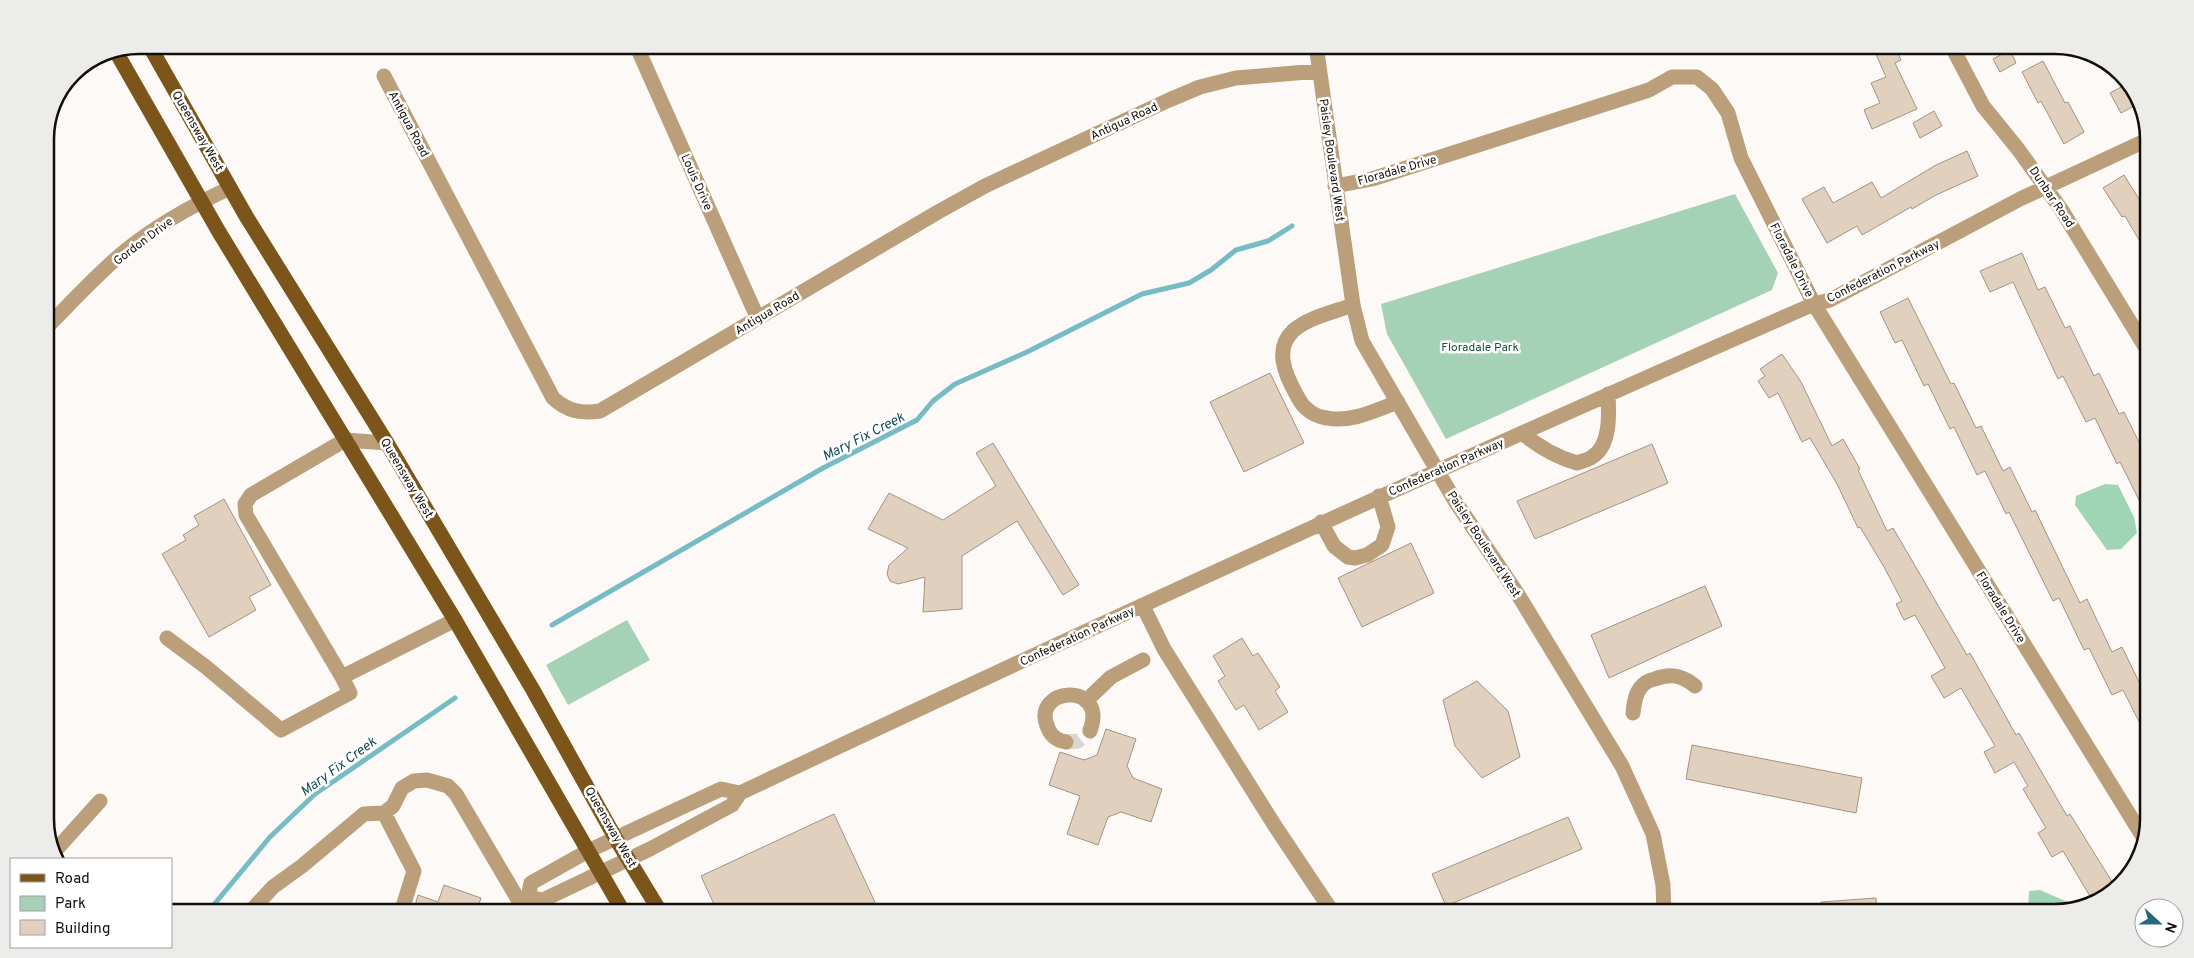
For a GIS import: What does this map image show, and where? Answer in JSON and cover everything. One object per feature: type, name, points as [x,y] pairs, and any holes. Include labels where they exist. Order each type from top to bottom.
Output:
[{"type":"main road","name":"Queensway West","points":[[154,54],[230,188],[386,443],[533,690],[616,839],[656,904]]},
{"type":"main road","points":[[118,56],[345,440],[455,620],[619,904]]},
{"type":"street","name":"Louis Drive","points":[[640,54],[758,318]]},
{"type":"street","name":"Paisley Boulevard West","points":[[1317,54],[1353,305],[1362,340],[1455,501],[1517,593],[1622,766],[1653,834],[1663,885],[1664,904]]},
{"type":"street","name":"Dunbar Road","points":[[1956,54],[1984,106],[2061,209],[2140,338]]},
{"type":"street","name":"Antigua Road","points":[[384,76],[553,398],[564,408],[584,413],[600,411],[938,212],[986,186],[1169,100],[1200,87],[1236,78],[1319,71]]},
{"type":"street","name":"Floradale Drive","points":[[1335,186],[1382,176],[1649,90],[1672,77],[1697,77],[1712,89],[1728,113],[1741,158],[1814,304],[2139,831]]},
{"type":"street","name":"Confederation Parkway","points":[[529,904],[543,900],[601,872],[732,805],[740,793],[1321,522],[1814,304],[1830,300],[2020,199],[2140,143]]},
{"type":"street","name":"Gordon Drive","points":[[54,320],[124,252],[158,227],[202,201],[230,188]]},
{"type":"street","points":[[1353,305],[1306,322],[1284,341],[1282,355],[1286,375],[1305,408],[1315,415],[1328,419],[1356,416],[1398,402]]},
{"type":"street","points":[[1522,433],[1539,447],[1578,464],[1594,456],[1606,438],[1609,416],[1608,394]]},
{"type":"street","points":[[167,638],[206,667],[281,730],[350,693],[246,515],[245,504],[251,495],[345,440],[386,443]]},
{"type":"street","points":[[1321,522],[1334,546],[1348,557],[1355,558],[1367,555],[1382,545],[1388,527],[1379,496]]},
{"type":"street","points":[[1143,606],[1169,658],[1275,826],[1328,904]]},
{"type":"street","points":[[342,677],[455,620]]},
{"type":"street","points":[[1086,701],[1110,677],[1143,660]]},
{"type":"street","points":[[1633,713],[1635,700],[1642,685],[1651,680],[1666,674],[1688,680],[1695,686]]},
{"type":"street","points":[[1066,742],[1055,738],[1049,732],[1045,717],[1051,702],[1064,695],[1073,694],[1086,701],[1093,715],[1090,731]]},
{"type":"street","points":[[257,904],[273,887],[364,814],[384,813],[392,806],[402,788],[414,781],[427,780],[448,786],[456,794],[524,904]]},
{"type":"street","name":"Confederation Parkway","points":[[525,904],[531,882],[588,852],[721,789],[740,793]]},
{"type":"street","points":[[58,847],[100,801]]},
{"type":"street","points":[[384,813],[414,871],[403,904]]},
{"type":"green space","name":"Floradale Park","points":[[1735,194],[1778,273],[1772,290],[1446,439],[1387,334],[1381,304]]},
{"type":"green space","points":[[2105,484],[2118,485],[2134,517],[2137,533],[2121,549],[2107,550],[2075,505],[2076,496]]},
{"type":"green space","points":[[627,620],[650,660],[568,705],[546,665]]},
{"type":"green space","points":[[2040,890],[2070,903],[2028,904],[2029,891]]},
{"type":"building","points":[[1876,54],[1899,54],[1901,60],[1895,63],[1917,109],[1872,129],[1864,110],[1880,103],[1871,83],[1886,77]]},
{"type":"building","points":[[2002,54],[2012,54],[2016,63],[2000,72],[1993,59]]},
{"type":"building","points":[[2043,61],[2065,103],[2068,102],[2084,132],[2064,144],[2041,101],[2038,103],[2022,72]]},
{"type":"building","points":[[2122,86],[2134,106],[2121,113],[2110,93]]},
{"type":"building","points":[[1934,111],[1942,126],[1920,138],[1913,123]]},
{"type":"building","points":[[1967,151],[1978,176],[1936,195],[1912,209],[1911,207],[1862,235],[1857,226],[1827,243],[1802,199],[1824,187],[1833,203],[1872,182],[1881,198],[1936,165]]},
{"type":"building","points":[[2124,175],[2140,201],[2140,242],[2125,216],[2122,217],[2103,188]]},
{"type":"building","points":[[2022,253],[2038,290],[2045,287],[2065,328],[2070,326],[2094,376],[2099,373],[2119,414],[2124,412],[2140,444],[2140,502],[2120,462],[2117,464],[2095,418],[2086,422],[2063,376],[2058,379],[2013,282],[1990,292],[1980,271]]},
{"type":"building","points":[[1908,298],[1951,384],[1954,383],[1976,428],[1981,426],[2003,471],[2010,467],[2032,512],[2035,510],[2080,603],[2087,599],[2112,652],[2122,647],[2140,684],[2140,723],[2123,690],[2112,695],[2089,648],[2084,650],[2059,598],[2053,601],[2009,512],[2006,514],[1985,471],[1977,475],[1954,427],[1950,429],[1928,384],[1924,386],[1902,340],[1895,343],[1880,312]]},
{"type":"building","points":[[1782,354],[1801,382],[1832,446],[1843,439],[1860,469],[1858,470],[1887,531],[1893,528],[1967,655],[1970,653],[2016,735],[2019,733],[2067,816],[2070,814],[2112,882],[2102,890],[2090,897],[2063,851],[2052,857],[2038,833],[2046,828],[2023,789],[2028,786],[2014,762],[1995,773],[1984,752],[1995,746],[1961,688],[1944,698],[1931,676],[1945,668],[1915,615],[1904,620],[1896,604],[1902,601],[1860,527],[1858,528],[1837,484],[1810,438],[1802,442],[1778,393],[1769,398],[1758,381],[1765,376],[1760,369]]},
{"type":"building","points":[[1270,373],[1304,443],[1244,472],[1210,402]]},
{"type":"building","points":[[993,443],[1079,585],[1063,595],[1017,521],[962,556],[962,609],[923,612],[925,577],[898,584],[890,581],[887,574],[889,565],[908,548],[868,529],[889,493],[943,520],[996,486],[976,453]]},
{"type":"building","points":[[1652,444],[1668,483],[1535,539],[1517,501]]},
{"type":"building","points":[[224,499],[271,585],[249,597],[256,610],[209,637],[162,554],[186,540],[183,535],[199,525],[194,516]]},
{"type":"building","points":[[1411,543],[1434,593],[1362,627],[1338,578]]},
{"type":"building","points":[[1705,586],[1722,626],[1609,678],[1591,635]]},
{"type":"building","points":[[1242,638],[1253,656],[1258,653],[1280,687],[1275,691],[1288,712],[1259,730],[1244,705],[1236,710],[1218,681],[1225,676],[1213,656]]},
{"type":"building","points":[[1477,681],[1508,711],[1520,757],[1482,778],[1455,746],[1443,700]]},
{"type":"building","points":[[1106,729],[1136,739],[1127,766],[1133,778],[1162,789],[1151,822],[1121,812],[1108,817],[1098,845],[1067,834],[1080,796],[1049,785],[1060,752],[1084,760],[1097,755]]},
{"type":"building","points":[[1692,745],[1862,778],[1856,813],[1686,779]]},
{"type":"building","points":[[834,814],[876,904],[714,904],[701,876]]},
{"type":"building","points":[[1568,817],[1582,849],[1451,904],[1445,904],[1432,874]]},
{"type":"building","points":[[444,885],[481,898],[479,904],[416,904],[418,895],[438,902]]},
{"type":"building","points":[[1876,898],[1876,904],[1821,904],[1821,902]]},
{"type":"waterway","name":"Mary Fix Creek","points":[[552,625],[823,468],[917,420],[933,401],[955,384],[1027,352],[1142,294],[1189,283],[1211,270],[1236,250],[1268,241],[1292,226]]},
{"type":"waterway","name":"Mary Fix Creek","points":[[214,904],[270,837],[315,794],[455,698]]},
{"type":"tunnel","points":[[1066,742],[1078,741],[1090,731]]}]
